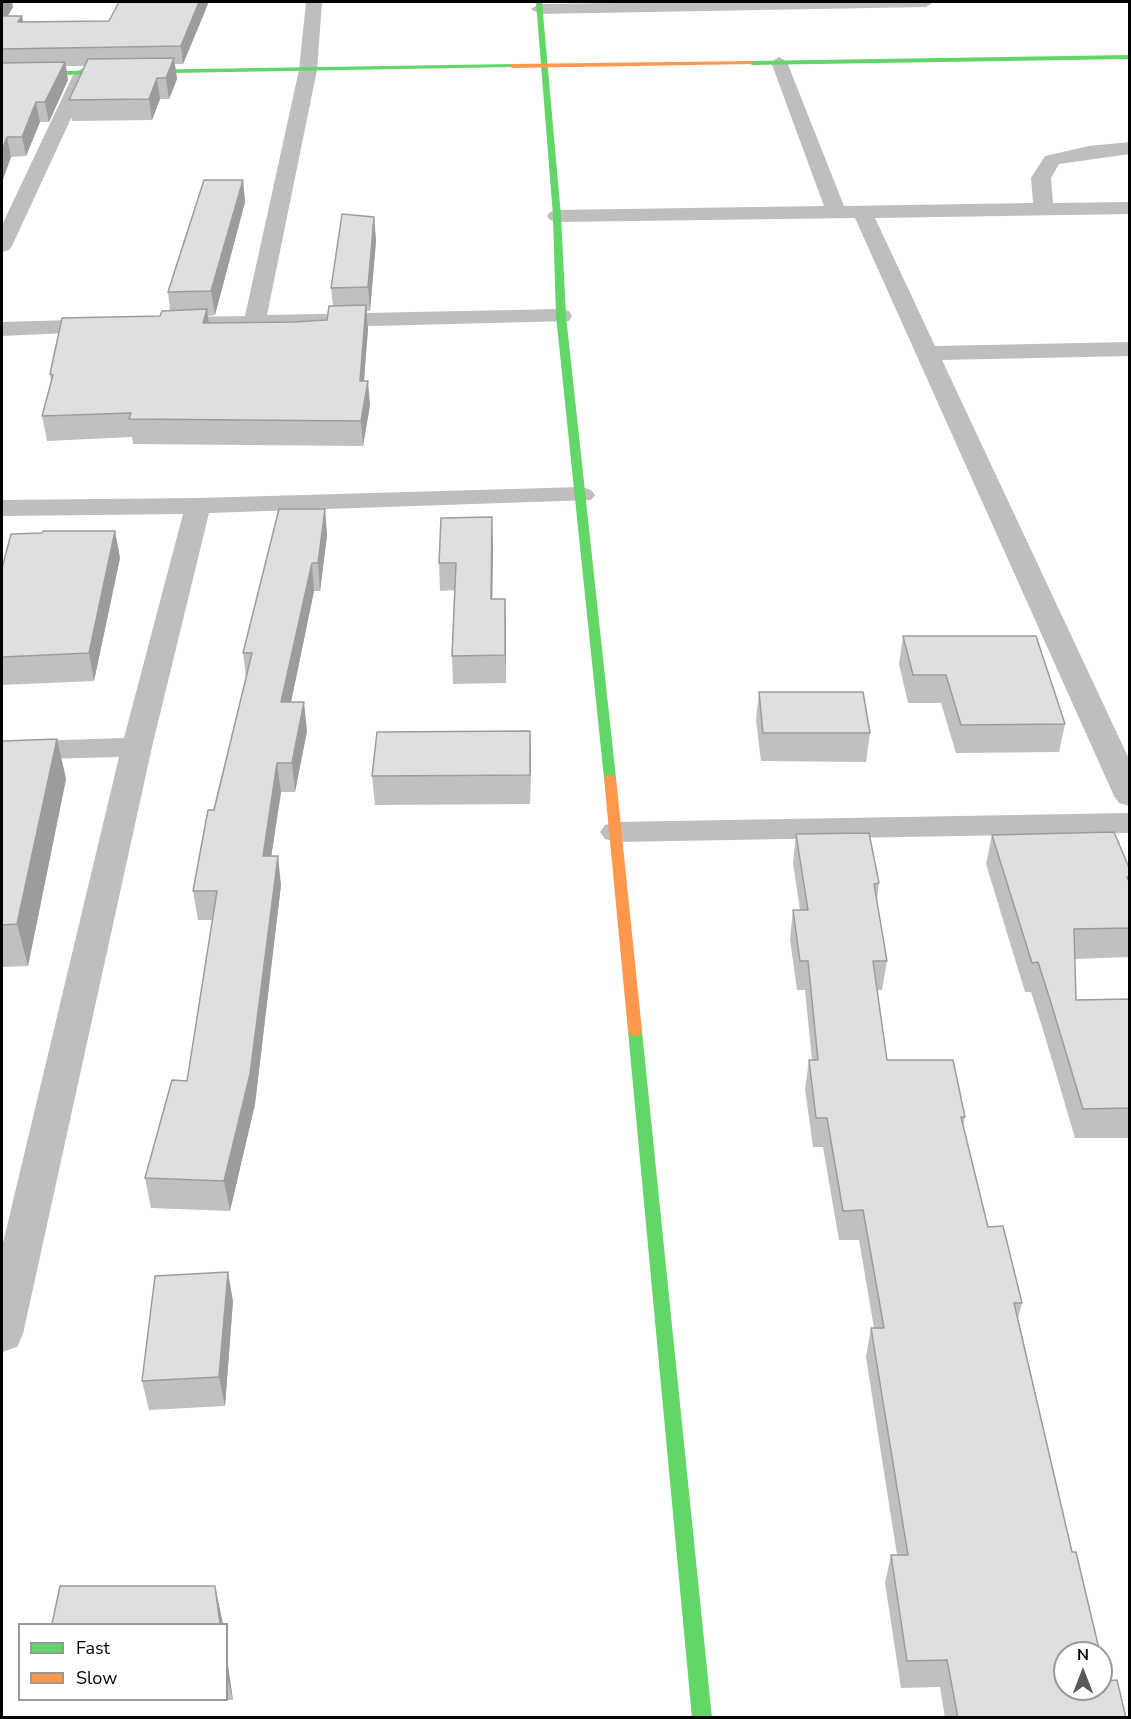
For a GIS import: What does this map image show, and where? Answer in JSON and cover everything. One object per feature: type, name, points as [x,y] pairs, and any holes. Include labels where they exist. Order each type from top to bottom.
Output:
[{"type":"street","points":[[255,322],[308,70],[314,2]]},
{"type":"street","points":[[702,1718],[616,832],[582,495],[561,316],[557,216],[539,5],[926,2]]},
{"type":"street","points":[[2,74],[1130,57]]},
{"type":"street","points":[[779,62],[836,212]]},
{"type":"street","points":[[2,246],[83,73]]},
{"type":"street","points":[[1043,209],[1041,178],[1052,160],[1089,152],[1130,148]]},
{"type":"street","points":[[557,216],[1130,208]]},
{"type":"street","points":[[862,212],[1130,796]]},
{"type":"street","points":[[163,324],[561,316]]},
{"type":"street","points":[[2,329],[128,325]]},
{"type":"street","points":[[926,353],[1130,349]]},
{"type":"street","points":[[2,508],[198,506],[582,495]]},
{"type":"street","points":[[2,1334],[137,747],[198,506]]},
{"type":"street","points":[[2,751],[137,747]]},
{"type":"street","points":[[616,832],[1130,823]]},
{"type":"building","points":[[119,2],[199,2],[181,46],[2,49],[2,16],[22,16],[18,22],[109,21]]},
{"type":"building","points":[[174,58],[166,78],[157,78],[149,99],[69,100],[88,59]]},
{"type":"building","points":[[65,62],[45,102],[36,102],[22,137],[7,137],[2,151],[2,63]]},
{"type":"building","points":[[204,180],[243,180],[211,291],[168,292]]},
{"type":"building","points":[[342,214],[374,217],[368,287],[331,288]]},
{"type":"building","points":[[366,305],[360,381],[368,381],[361,421],[129,419],[131,413],[42,416],[53,375],[50,374],[62,318],[160,316],[162,311],[207,309],[203,323],[294,322],[327,320],[329,306]]},
{"type":"building","points":[[279,509],[325,509],[318,563],[312,563],[281,702],[304,702],[292,763],[277,763],[263,856],[278,856],[250,1074],[224,1181],[145,1178],[172,1080],[187,1081],[217,891],[193,891],[208,810],[214,810],[252,653],[243,653]]},
{"type":"building","points":[[492,517],[491,599],[505,599],[505,655],[452,656],[456,563],[439,563],[441,518]]},
{"type":"building","points":[[43,531],[115,531],[89,653],[2,657],[2,568],[11,534],[42,533]]},
{"type":"building","points":[[903,636],[1036,636],[1065,724],[961,725],[946,675],[913,675]]},
{"type":"building","points":[[759,692],[863,692],[870,733],[763,733]]},
{"type":"building","points":[[530,731],[530,775],[372,776],[377,732]]},
{"type":"building","points":[[57,739],[17,924],[2,925],[2,741]]},
{"type":"building","points":[[1114,832],[1130,870],[1130,877],[1127,877],[1130,884],[1130,928],[1074,929],[1076,1000],[1130,999],[1130,1108],[1083,1109],[1038,962],[1032,963],[992,835]]},
{"type":"building","points":[[869,833],[879,883],[874,884],[887,961],[873,961],[887,1060],[953,1060],[965,1117],[961,1117],[988,1227],[1003,1226],[1022,1303],[1014,1303],[1072,1552],[1076,1552],[1097,1641],[1053,1641],[1053,1701],[1113,1701],[1113,1680],[1117,1680],[1126,1718],[958,1718],[947,1660],[907,1661],[891,1555],[908,1555],[871,1328],[884,1328],[863,1210],[843,1211],[827,1118],[816,1118],[809,1060],[818,1060],[808,961],[800,961],[793,910],[808,910],[796,834]]},
{"type":"building","points":[[228,1272],[219,1377],[142,1381],[155,1276]]},
{"type":"building","points":[[60,1586],[215,1586],[220,1623],[52,1623]]},
{"type":"traffic: fast","points":[[539,2],[557,216],[561,316],[610,778]]},
{"type":"traffic: fast","points":[[752,63],[1130,57]]},
{"type":"traffic: fast","points":[[2,74],[512,66]]},
{"type":"traffic: fast","points":[[635,1031],[702,1718]]},
{"type":"traffic: slow","points":[[512,66],[752,63]]},
{"type":"traffic: slow","points":[[610,778],[635,1031]]}]
